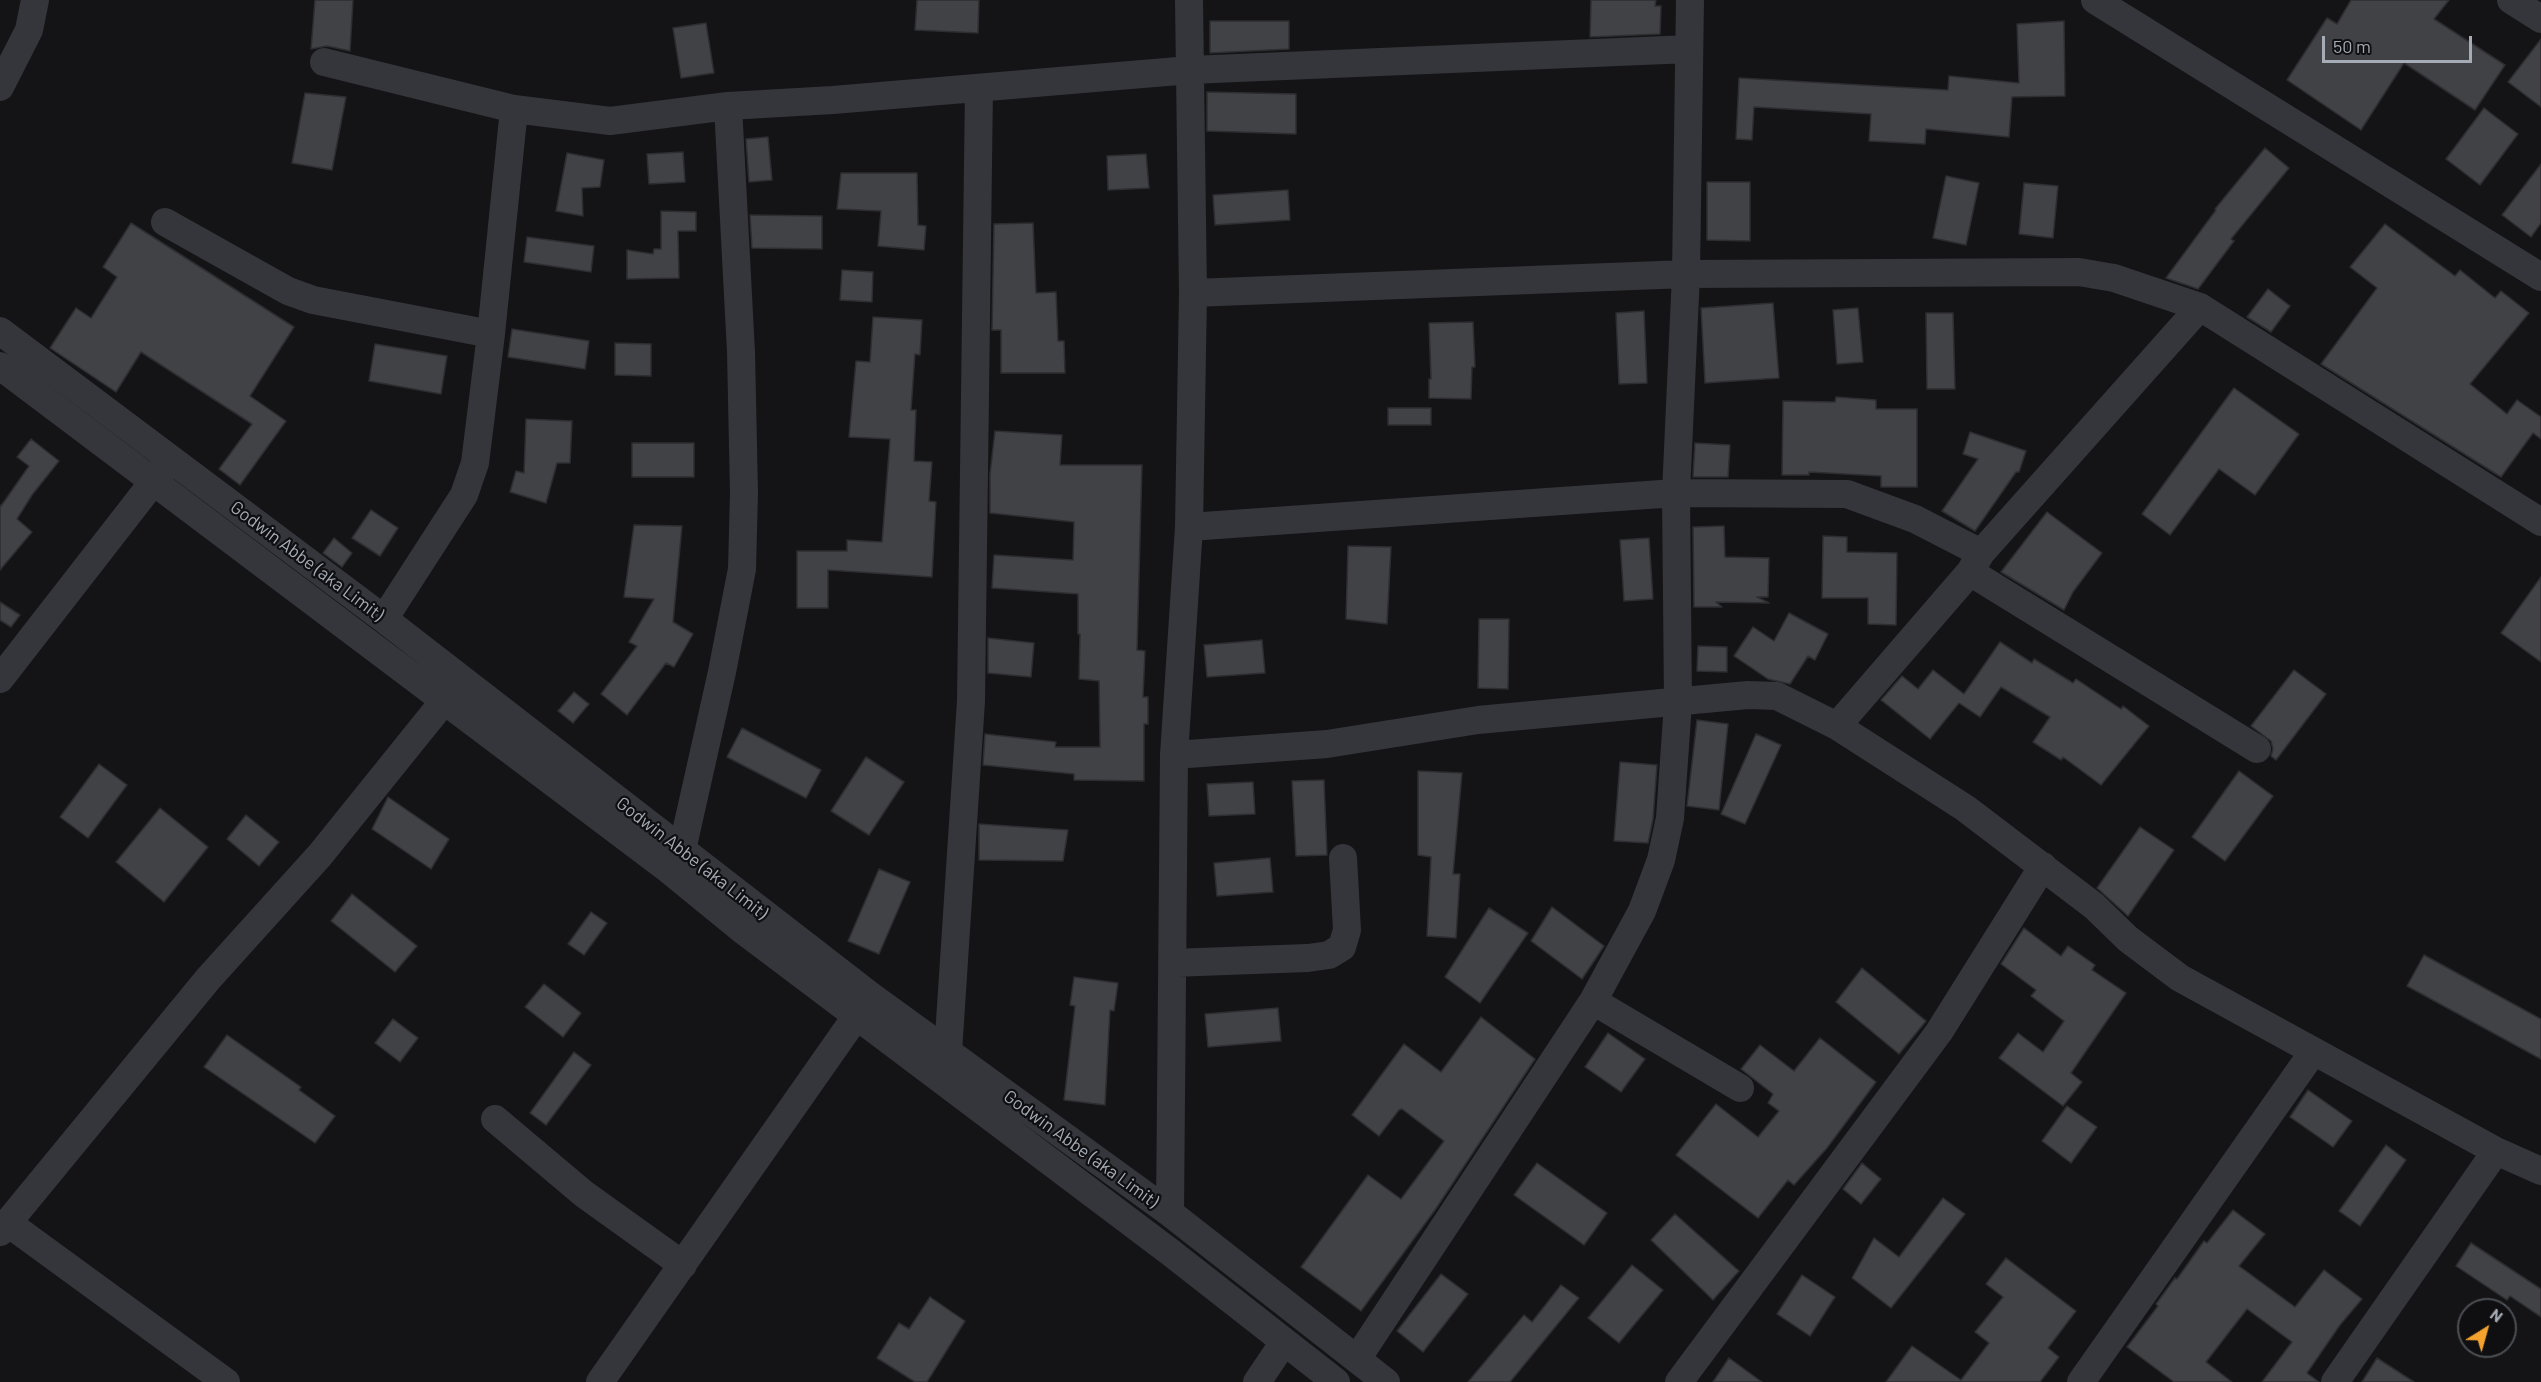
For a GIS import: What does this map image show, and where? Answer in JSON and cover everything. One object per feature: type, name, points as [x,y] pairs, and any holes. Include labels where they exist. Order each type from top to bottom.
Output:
[{"type":"street","points":[[0,87],[29,30],[35,0]]},
{"type":"street","points":[[1170,1213],[1174,755],[1188,527],[1193,293],[1189,0]]},
{"type":"street","points":[[1357,1359],[1593,1001],[1642,911],[1661,860],[1670,818],[1678,704],[1676,493],[1686,274],[1690,0]]},
{"type":"street","points":[[2095,0],[2541,277]]},
{"type":"street","points":[[2511,0],[2541,19]]},
{"type":"street","points":[[324,62],[514,109],[609,121],[728,106],[1190,70],[1689,49]]},
{"type":"street","points":[[948,1052],[971,701],[979,88]]},
{"type":"street","points":[[682,850],[722,672],[742,568],[744,493],[741,352],[728,106]]},
{"type":"street","points":[[384,619],[464,495],[475,463],[514,109]]},
{"type":"street","points":[[165,222],[288,291],[313,300],[491,334]]},
{"type":"street","points":[[1193,293],[1686,274],[2079,273],[2114,278],[2200,308],[2541,522]]},
{"type":"street","points":[[1837,726],[1975,563],[2200,308]]},
{"type":"street","name":"Godwin Abbe (aka Limit)","points":[[0,331],[384,619],[682,850],[863,1006],[1107,1204],[1336,1382]]},
{"type":"street","name":"Godwin Abbe (aka Limit)","points":[[0,366],[664,866],[863,1006],[948,1052],[1170,1213],[1386,1382]]},
{"type":"street","points":[[0,679],[171,459]]},
{"type":"street","points":[[1188,527],[1676,493],[1847,494],[1916,519],[1975,563],[2257,749]]},
{"type":"street","points":[[1174,755],[1327,744],[1478,720],[1678,704],[1748,695],[1776,696],[1837,726],[1965,808],[2094,906],[2128,939],[2180,978],[2496,1150],[2541,1171]]},
{"type":"street","points":[[226,1382],[4,1228],[208,979],[320,855],[444,701]]},
{"type":"street","points":[[1172,963],[1308,958],[1329,955],[1342,947],[1347,930],[1343,858]]},
{"type":"street","points":[[1679,1382],[1940,1032],[2043,866]]},
{"type":"street","points":[[1593,1001],[1740,1088]]},
{"type":"street","points":[[600,1382],[863,1006]]},
{"type":"street","points":[[2081,1382],[2313,1052]]},
{"type":"street","points":[[495,1119],[584,1194],[683,1265]]},
{"type":"street","points":[[2335,1382],[2496,1150]]},
{"type":"street","points":[[1107,1204],[1124,1181]]},
{"type":"street","points":[[1257,1382],[1284,1342]]},
{"type":"building","points":[[315,0],[353,0],[350,51],[327,46],[311,49]]},
{"type":"building","points":[[917,0],[979,0],[978,33],[915,30]]},
{"type":"building","points":[[1591,0],[1656,0],[1655,6],[1661,6],[1660,34],[1590,37]]},
{"type":"building","points":[[2351,0],[2449,0],[2434,19],[2505,65],[2475,110],[2404,63],[2361,130],[2287,80],[2327,18],[2337,24]]},
{"type":"building","points":[[1210,21],[1289,21],[1289,49],[1210,53]]},
{"type":"building","points":[[2064,21],[2065,96],[2012,97],[2009,137],[1926,129],[1925,144],[1869,141],[1871,114],[1754,107],[1752,140],[1736,139],[1739,78],[1948,90],[1949,76],[2019,83],[2017,24]]},
{"type":"building","points":[[706,23],[714,73],[681,78],[673,28]]},
{"type":"building","points":[[2541,39],[2541,107],[2508,82]]},
{"type":"building","points":[[1207,92],[1296,94],[1296,134],[1207,131]]},
{"type":"building","points":[[305,93],[346,97],[332,170],[292,163]]},
{"type":"building","points":[[2484,108],[2518,134],[2480,185],[2446,159]]},
{"type":"building","points":[[768,137],[772,180],[749,182],[746,139]]},
{"type":"building","points":[[2265,148],[2289,168],[2231,239],[2234,241],[2198,289],[2166,278],[2215,209]]},
{"type":"building","points":[[683,152],[685,182],[649,184],[647,154]]},
{"type":"building","points":[[567,153],[604,160],[600,187],[582,188],[583,216],[556,211]]},
{"type":"building","points":[[1146,154],[1149,188],[1108,190],[1107,156]]},
{"type":"building","points":[[2541,164],[2541,223],[2531,237],[2502,215]]},
{"type":"building","points":[[841,173],[917,173],[918,225],[926,226],[924,250],[878,246],[881,211],[837,209]]},
{"type":"building","points":[[1946,176],[1979,183],[1966,245],[1933,238]]},
{"type":"building","points":[[1707,182],[1750,182],[1750,241],[1707,240]]},
{"type":"building","points":[[2024,183],[2058,186],[2053,238],[2019,234]]},
{"type":"building","points":[[1288,190],[1290,220],[1215,225],[1213,195]]},
{"type":"building","points":[[661,211],[696,212],[696,231],[678,231],[679,278],[627,279],[627,250],[653,254],[654,249],[661,249]]},
{"type":"building","points":[[750,215],[822,216],[822,249],[752,248]]},
{"type":"building","points":[[131,223],[294,327],[250,396],[286,421],[240,485],[219,469],[252,424],[141,352],[116,392],[50,348],[76,308],[91,318],[117,277],[103,267]]},
{"type":"building","points":[[1033,223],[1036,293],[1056,292],[1058,341],[1064,341],[1065,373],[1001,373],[1001,330],[992,330],[994,224]]},
{"type":"building","points":[[2385,224],[2455,276],[2460,270],[2495,298],[2501,291],[2529,313],[2470,384],[2507,414],[2517,400],[2541,417],[2541,439],[2533,433],[2501,477],[2321,364],[2377,288],[2350,267]]},
{"type":"building","points":[[527,237],[594,246],[591,272],[524,262]]},
{"type":"building","points":[[842,270],[873,272],[872,302],[840,300]]},
{"type":"building","points":[[2268,289],[2290,306],[2271,332],[2247,317]]},
{"type":"building","points":[[1773,303],[1779,378],[1705,383],[1701,308]]},
{"type":"building","points":[[1858,308],[1863,362],[1837,364],[1833,310]]},
{"type":"building","points":[[1644,311],[1647,383],[1619,384],[1616,313]]},
{"type":"building","points":[[1926,313],[1953,313],[1955,389],[1927,389]]},
{"type":"building","points":[[873,317],[922,320],[920,355],[915,354],[911,410],[916,410],[914,461],[932,462],[929,501],[936,502],[932,577],[828,570],[828,608],[797,608],[797,551],[847,551],[847,540],[882,542],[890,439],[849,437],[856,361],[870,362]]},
{"type":"building","points":[[1473,322],[1475,367],[1472,367],[1471,399],[1429,398],[1429,379],[1431,379],[1429,323]]},
{"type":"building","points":[[512,329],[589,341],[585,369],[508,357]]},
{"type":"building","points":[[615,343],[651,344],[651,376],[615,375]]},
{"type":"building","points":[[375,344],[447,356],[441,394],[369,381]]},
{"type":"building","points":[[2234,388],[2299,434],[2255,495],[2219,469],[2170,535],[2142,514]]},
{"type":"building","points":[[1836,397],[1876,400],[1876,409],[1917,409],[1917,487],[1881,487],[1881,476],[1809,472],[1809,475],[1782,475],[1783,401],[1835,402]]},
{"type":"building","points":[[1388,408],[1431,408],[1431,425],[1388,425]]},
{"type":"building","points":[[526,419],[572,421],[570,463],[557,463],[546,503],[510,492],[516,471],[524,473]]},
{"type":"building","points":[[995,431],[1062,435],[1060,465],[1142,465],[1137,650],[1145,651],[1143,697],[1148,697],[1148,724],[1144,724],[1144,781],[1074,780],[1074,774],[983,765],[985,734],[1056,742],[1055,747],[1100,747],[1099,681],[1079,679],[1078,594],[992,588],[994,555],[1073,560],[1074,522],[990,513],[990,474]]},
{"type":"building","points":[[1970,432],[2026,451],[2019,472],[2016,472],[1975,531],[1942,511],[1978,459],[1963,454]]},
{"type":"building","points":[[31,439],[59,461],[32,495],[17,519],[32,532],[0,570],[0,505],[29,466],[17,457]]},
{"type":"building","points":[[632,443],[694,443],[694,477],[632,477]]},
{"type":"building","points":[[1695,443],[1730,445],[1728,477],[1693,477]]},
{"type":"building","points":[[371,510],[398,528],[380,556],[352,538]]},
{"type":"building","points":[[2047,512],[2102,553],[2073,592],[2064,610],[2001,572]]},
{"type":"building","points":[[634,525],[682,526],[673,622],[693,634],[674,667],[666,663],[627,715],[601,694],[637,646],[629,642],[654,599],[624,597]]},
{"type":"building","points":[[1724,526],[1725,557],[1769,558],[1768,597],[1757,597],[1769,603],[1716,602],[1722,607],[1694,607],[1693,527]]},
{"type":"building","points":[[1823,536],[1847,537],[1847,552],[1897,553],[1896,625],[1868,624],[1868,598],[1822,598]]},
{"type":"building","points":[[334,538],[352,553],[342,567],[323,553]]},
{"type":"building","points":[[1649,538],[1653,599],[1624,601],[1620,540]]},
{"type":"building","points":[[1348,546],[1391,547],[1387,624],[1346,619]]},
{"type":"building","points":[[2541,577],[2541,662],[2501,633]]},
{"type":"building","points":[[0,602],[20,615],[11,627],[0,620]]},
{"type":"building","points":[[1789,613],[1828,634],[1815,660],[1808,656],[1790,684],[1768,679],[1734,656],[1753,627],[1774,641]]},
{"type":"building","points":[[1479,619],[1509,619],[1508,689],[1478,688]]},
{"type":"building","points":[[988,638],[1034,643],[1031,677],[988,673]]},
{"type":"building","points":[[1262,640],[1265,673],[1207,677],[1204,645]]},
{"type":"building","points":[[2000,642],[2032,663],[2034,659],[2073,683],[2076,679],[2121,709],[2123,706],[2149,726],[2101,785],[2063,757],[2061,760],[2033,742],[2050,717],[2001,687],[1980,717],[1959,703],[1930,739],[1881,700],[1902,676],[1918,689],[1933,670],[1964,694]]},
{"type":"building","points":[[1698,646],[1727,647],[1727,672],[1697,671]]},
{"type":"building","points":[[2294,670],[2326,694],[2276,760],[2271,756],[2273,749],[2271,741],[2251,726]]},
{"type":"building","points":[[574,692],[589,704],[573,723],[558,711]]},
{"type":"building","points":[[1697,720],[1728,724],[1719,810],[1687,806]]},
{"type":"building","points":[[742,728],[821,770],[806,798],[727,757]]},
{"type":"building","points":[[1756,734],[1781,745],[1745,824],[1721,814]]},
{"type":"building","points":[[866,757],[904,782],[869,835],[831,811]]},
{"type":"building","points":[[1620,762],[1657,765],[1653,819],[1648,843],[1614,841]]},
{"type":"building","points":[[99,764],[127,785],[88,838],[60,817]]},
{"type":"building","points":[[1418,771],[1462,773],[1453,874],[1460,874],[1456,938],[1427,936],[1431,857],[1418,855]]},
{"type":"building","points":[[2239,771],[2273,796],[2225,861],[2192,837]]},
{"type":"building","points":[[1324,780],[1327,855],[1296,856],[1292,781]]},
{"type":"building","points":[[1253,782],[1255,814],[1209,816],[1207,784]]},
{"type":"building","points":[[388,797],[449,839],[431,869],[372,829]]},
{"type":"building","points":[[160,808],[208,847],[164,902],[116,862]]},
{"type":"building","points":[[246,815],[279,842],[259,866],[227,839]]},
{"type":"building","points":[[979,824],[1068,830],[1063,861],[979,860]]},
{"type":"building","points":[[2140,827],[2174,850],[2128,916],[2097,888]]},
{"type":"building","points":[[1270,858],[1273,892],[1217,896],[1214,863]]},
{"type":"building","points":[[879,869],[910,882],[879,954],[848,941]]},
{"type":"building","points":[[352,894],[417,946],[395,972],[331,921]]},
{"type":"building","points":[[1552,907],[1604,946],[1582,979],[1531,941]]},
{"type":"building","points":[[1489,908],[1528,933],[1480,1003],[1445,977]]},
{"type":"building","points":[[591,912],[607,923],[584,955],[568,944]]},
{"type":"building","points":[[2024,928],[2061,956],[2068,946],[2095,965],[2092,970],[2126,993],[2071,1073],[2082,1082],[2063,1106],[1999,1058],[2018,1033],[2043,1052],[2064,1021],[2031,996],[2036,990],[2001,964]]},
{"type":"building","points":[[2424,955],[2541,1019],[2541,1059],[2407,986]]},
{"type":"building","points":[[1862,968],[1926,1021],[1899,1054],[1836,1002]]},
{"type":"building","points":[[1074,977],[1118,983],[1114,1011],[1110,1010],[1105,1105],[1064,1100],[1075,1006],[1070,1005]]},
{"type":"building","points":[[544,984],[581,1013],[563,1037],[525,1007]]},
{"type":"building","points":[[1278,1008],[1281,1041],[1208,1047],[1205,1014]]},
{"type":"building","points":[[1481,1017],[1535,1059],[1435,1210],[1361,1311],[1301,1267],[1368,1175],[1401,1199],[1444,1141],[1402,1109],[1379,1136],[1352,1115],[1404,1044],[1441,1072]]},
{"type":"building","points":[[393,1019],[418,1038],[400,1062],[375,1043]]},
{"type":"building","points":[[1608,1033],[1645,1059],[1621,1092],[1585,1067]]},
{"type":"building","points":[[227,1035],[301,1087],[299,1090],[335,1116],[315,1143],[204,1067]]},
{"type":"building","points":[[1820,1038],[1876,1082],[1827,1148],[1794,1185],[1788,1180],[1758,1218],[1676,1155],[1716,1104],[1758,1137],[1779,1111],[1768,1103],[1773,1094],[1741,1069],[1760,1045],[1794,1071]]},
{"type":"building","points":[[574,1052],[591,1065],[546,1125],[530,1113]]},
{"type":"building","points":[[2308,1090],[2352,1121],[2333,1147],[2290,1117]]},
{"type":"building","points":[[2067,1106],[2097,1127],[2071,1163],[2042,1141]]},
{"type":"building","points":[[2386,1145],[2406,1160],[2360,1226],[2339,1211]]},
{"type":"building","points":[[1537,1163],[1607,1213],[1584,1245],[1514,1195]]},
{"type":"building","points":[[1862,1163],[1881,1179],[1861,1204],[1843,1189]]},
{"type":"building","points":[[1943,1198],[1965,1214],[1891,1308],[1852,1278],[1874,1238],[1899,1257]]},
{"type":"building","points":[[2233,1210],[2265,1234],[2239,1266],[2295,1307],[2324,1270],[2362,1299],[2340,1325],[2307,1373],[2319,1382],[2262,1382],[2292,1342],[2247,1309],[2206,1362],[2232,1382],[2174,1382],[2127,1347],[2158,1306],[2156,1304],[2175,1278],[2177,1279],[2204,1241],[2207,1243]]},
{"type":"building","points":[[1675,1214],[1739,1271],[1713,1300],[1651,1240]]},
{"type":"building","points":[[2471,1243],[2541,1289],[2541,1317],[2517,1301],[2517,1298],[2510,1296],[2504,1298],[2456,1266]]},
{"type":"building","points":[[2006,1258],[2076,1311],[2048,1348],[2059,1357],[2040,1382],[1886,1382],[1912,1346],[1961,1380],[1989,1343],[1975,1332],[2003,1297],[1986,1284]]},
{"type":"building","points":[[1632,1265],[1663,1290],[1619,1343],[1588,1318]]},
{"type":"building","points":[[1441,1274],[1468,1294],[1423,1352],[1397,1331]]},
{"type":"building","points":[[1802,1275],[1835,1297],[1810,1336],[1777,1314]]},
{"type":"building","points":[[1561,1285],[1579,1298],[1510,1382],[1468,1382],[1524,1315],[1532,1322]]},
{"type":"building","points":[[930,1297],[965,1321],[927,1382],[915,1382],[877,1358],[899,1323],[909,1329]]},
{"type":"building","points":[[1729,1358],[1762,1382],[1713,1382]]},
{"type":"building","points":[[2377,1358],[2414,1382],[2362,1382]]}]
